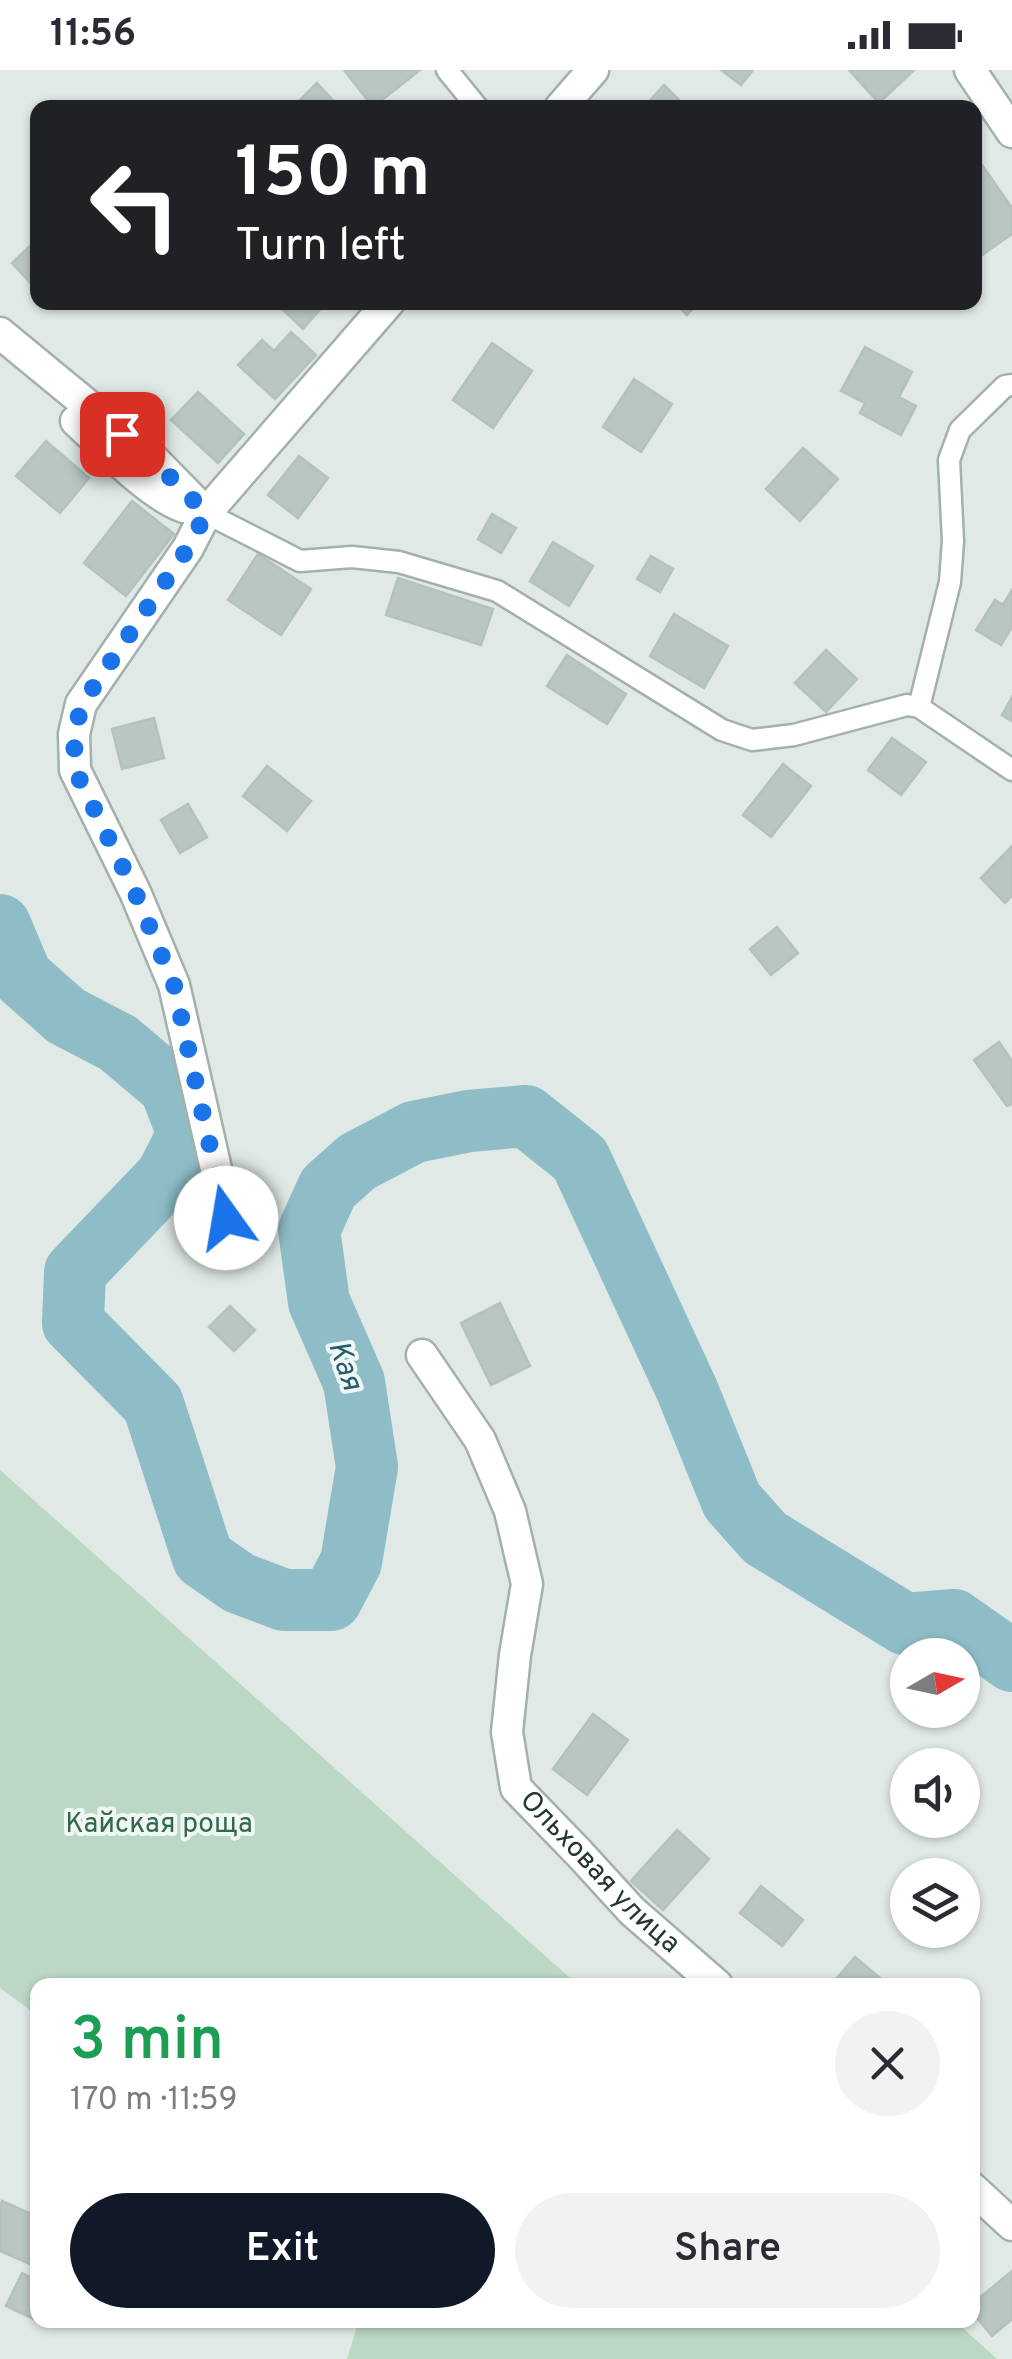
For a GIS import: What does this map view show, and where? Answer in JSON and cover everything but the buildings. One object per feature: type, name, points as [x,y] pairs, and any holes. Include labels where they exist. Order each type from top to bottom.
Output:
[{"type":"street","points":[[567,100],[594,70]]},
{"type":"street","points":[[970,70],[1012,132]]},
{"type":"street","points":[[226,1218],[174,985],[135,892],[75,770],[74,734],[82,704],[188,548],[206,513],[382,310]]},
{"type":"street","points":[[0,333],[152,459],[206,513]]},
{"type":"street","points":[[0,352],[144,482],[177,505],[206,513]]},
{"type":"street","name":"Ольховая улица","points":[[422,1355],[480,1440],[510,1511],[527,1584],[507,1732],[516,1788],[632,1910],[709,1978]]},
{"type":"street","points":[[980,2195],[1012,2224]]},
{"type":"lane","points":[[447,70],[471,100]]},
{"type":"lane","points":[[919,707],[950,582],[949,460],[960,430],[1004,386],[1012,385]]},
{"type":"lane","points":[[206,513],[300,561],[352,557],[399,562],[497,591],[722,730],[752,740],[794,735],[907,706],[919,707],[1012,770]]},
{"type":"green space","name":"Кайская роща","points":[[0,1470],[570,1978],[30,1978],[30,2010],[0,1988]]},
{"type":"green space","points":[[357,2328],[963,2328],[997,2359],[347,2359]]},
{"type":"waterway","name":"Кая","points":[[0,925],[22,977],[66,1016],[118,1043],[170,1087],[188,1134],[166,1177],[75,1272],[73,1323],[153,1404],[203,1558],[239,1583],[284,1600],[331,1600],[351,1562],[367,1467],[354,1382],[319,1302],[309,1230],[328,1188],[357,1162],[414,1132],[469,1121],[526,1116],[580,1159],[687,1390],[732,1501],[765,1538],[905,1624],[954,1620],[1012,1661]]},
{"type":"route","points":[[122,434],[206,513],[188,548],[82,704],[74,734],[75,770],[135,892],[174,985],[226,1218]]}]
